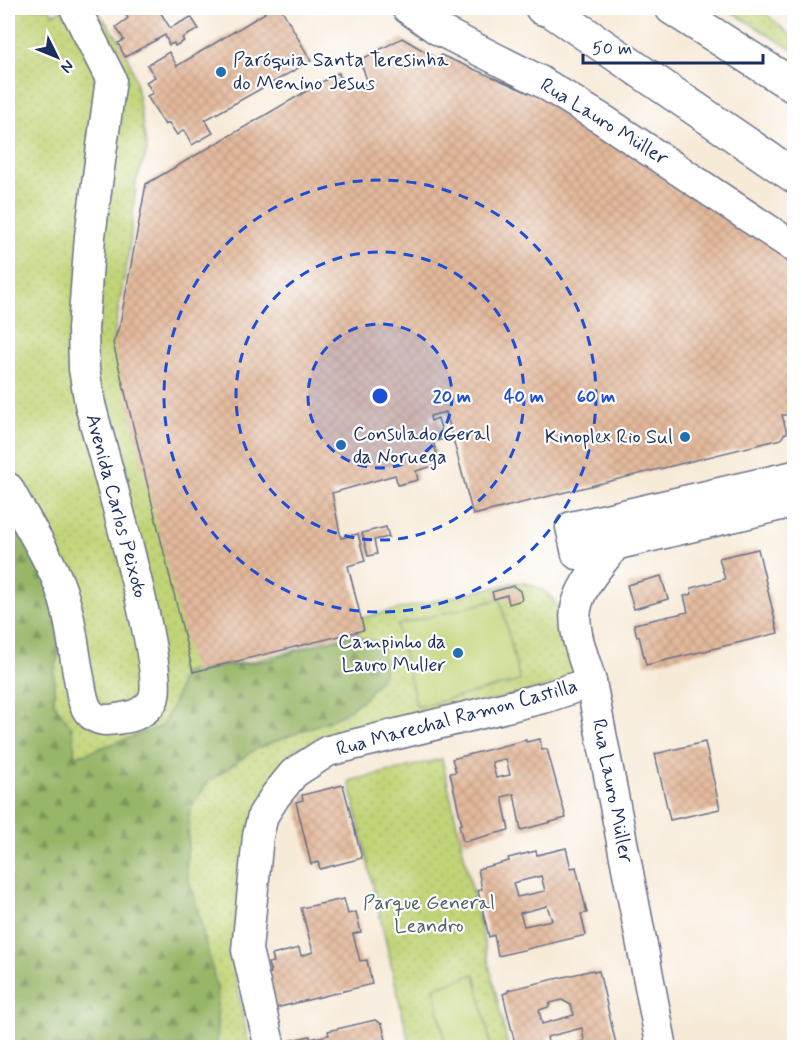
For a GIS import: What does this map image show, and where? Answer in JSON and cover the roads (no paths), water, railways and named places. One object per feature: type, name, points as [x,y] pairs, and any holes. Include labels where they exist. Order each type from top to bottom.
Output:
[{"type":"highway","points":[[542,8],[552,11],[795,176]]},
{"type":"highway","points":[[672,8],[795,86]]},
{"type":"street","name":"Avenida Carlos Peixoto","points":[[8,488],[60,585],[87,710],[104,721],[131,717],[143,711],[152,701],[156,687],[147,625],[90,404],[84,359],[83,329],[90,237],[111,79],[75,8]]},
{"type":"street","name":"Rua Lauro Müller","points":[[407,8],[437,29],[540,81],[619,129],[795,247]]},
{"type":"street","points":[[795,476],[574,541],[615,545],[795,502]]},
{"type":"street","name":"Rua Lauro Müller","points":[[615,545],[585,586],[576,608],[576,626],[591,682],[662,1047]]},
{"type":"street","name":"Rua Marechal Ramon Castilla","points":[[270,1047],[247,950],[258,836],[263,815],[294,773],[328,751],[548,697],[591,682]]},
{"type":"place","name":"Paróquia Santa Teresinha do Menino Jesus","points":[[221,72]]},
{"type":"place","name":"Kinoplex Rio Sul","points":[[685,437]]},
{"type":"place","name":"Consulado Geral da Noruega","points":[[341,445]]},
{"type":"place","name":"Campinho da Lauro Muller","points":[[458,653]]},
{"type":"park label","name":"Parque General Leandro","points":[[429,914]]}]
